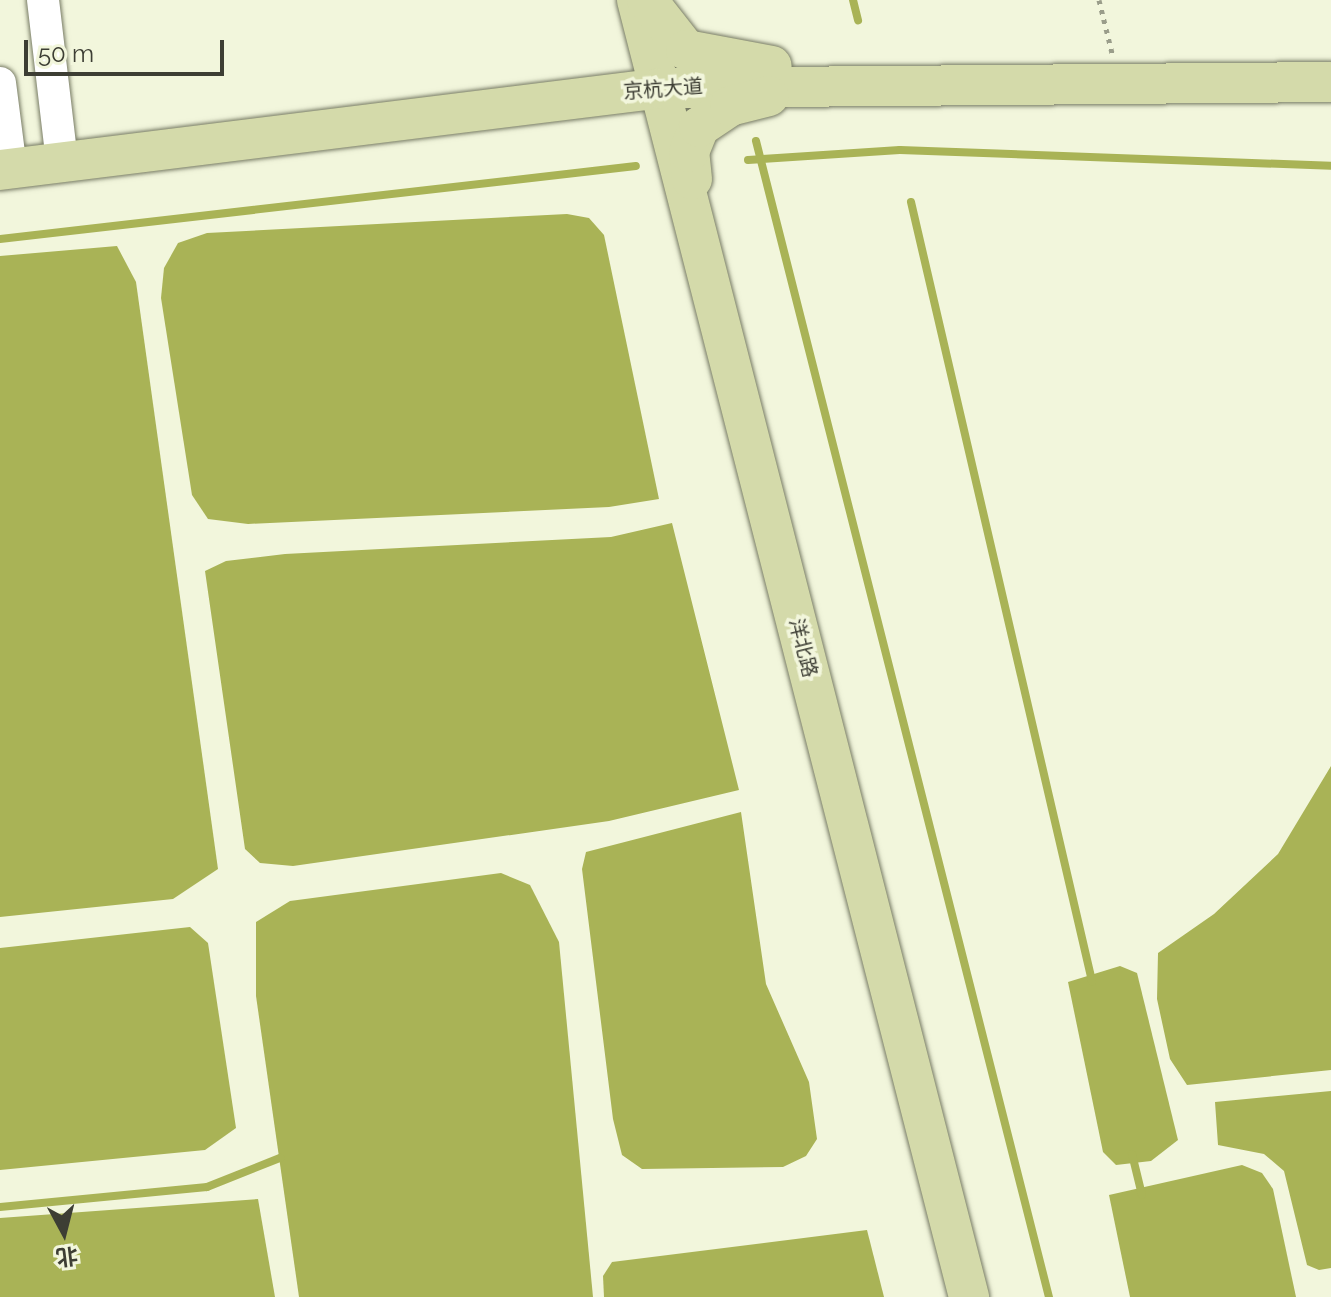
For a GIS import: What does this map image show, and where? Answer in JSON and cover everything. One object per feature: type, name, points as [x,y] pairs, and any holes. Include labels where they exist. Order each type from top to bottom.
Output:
[{"type":"main road","name":"洋北路","points":[[637,0],[969,1297]]},
{"type":"main road","points":[[647,0],[686,50],[814,78]]},
{"type":"main road","name":"京杭大道","points":[[5,159],[659,80],[1331,69]]},
{"type":"main road","name":"京杭大道","points":[[814,78],[1331,82]]},
{"type":"main road","points":[[697,227],[689,152],[699,127],[730,106],[814,78]]},
{"type":"lane","points":[[43,0],[61,152]]},
{"type":"lane","points":[[0,83],[5,159]]},
{"type":"path","points":[[1099,0],[1117,71]]},
{"type":"shaded area","points":[[567,214],[589,218],[604,235],[659,499],[609,507],[248,524],[208,519],[192,495],[161,298],[164,268],[178,243],[207,233]]},
{"type":"shaded area","points":[[117,246],[136,282],[218,869],[173,899],[0,917],[0,256]]},
{"type":"shaded area","points":[[672,523],[739,790],[609,821],[293,866],[260,863],[245,849],[205,571],[226,561],[285,554],[611,537]]},
{"type":"shaded area","points":[[1331,766],[1331,1070],[1187,1085],[1170,1059],[1157,999],[1158,953],[1214,914],[1278,854]]},
{"type":"shaded area","points":[[741,812],[766,984],[809,1082],[817,1139],[806,1156],[783,1167],[642,1169],[622,1155],[613,1119],[582,869],[586,852]]},
{"type":"shaded area","points":[[501,873],[530,885],[559,942],[593,1297],[299,1297],[256,996],[256,922],[290,901]]},
{"type":"shaded area","points":[[190,927],[208,943],[236,1128],[205,1150],[0,1170],[0,948]]},
{"type":"shaded area","points":[[1120,966],[1137,973],[1178,1140],[1151,1161],[1116,1165],[1103,1152],[1068,982]]},
{"type":"shaded area","points":[[1331,1091],[1331,1268],[1319,1270],[1307,1265],[1284,1171],[1264,1154],[1218,1145],[1215,1102]]},
{"type":"shaded area","points":[[1242,1165],[1262,1173],[1273,1189],[1296,1297],[1130,1297],[1109,1195]]},
{"type":"shaded area","points":[[258,1199],[275,1297],[0,1297],[0,1218]]},
{"type":"shaded area","points":[[867,1230],[884,1297],[604,1297],[603,1276],[612,1262]]},
{"type":"waterway","points":[[853,0],[858,20]]},
{"type":"waterway","points":[[756,141],[1049,1297]]},
{"type":"waterway","points":[[748,160],[900,150],[1331,166]]},
{"type":"waterway","points":[[0,239],[636,166]]},
{"type":"waterway","points":[[911,202],[1092,981]]},
{"type":"waterway","points":[[1132,1154],[1142,1195]]},
{"type":"waterway","points":[[0,1207],[207,1187],[280,1158]]}]
